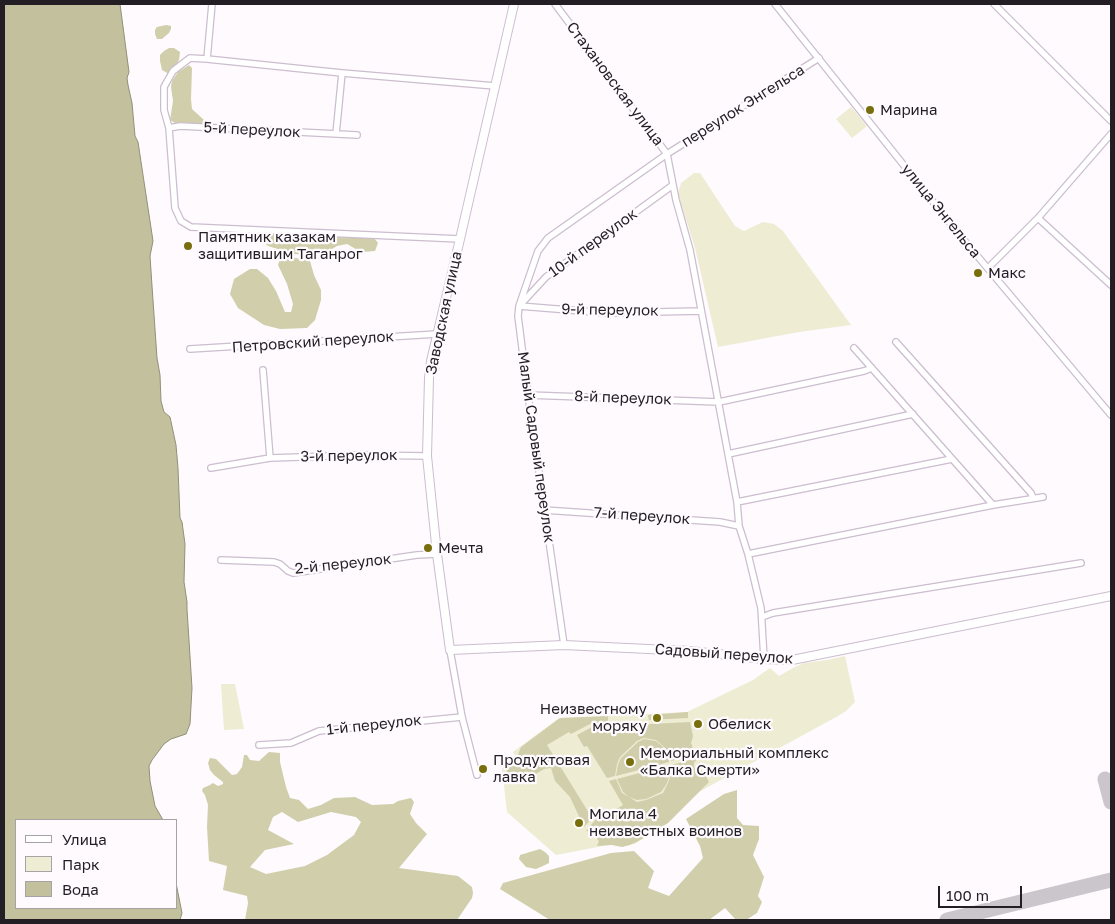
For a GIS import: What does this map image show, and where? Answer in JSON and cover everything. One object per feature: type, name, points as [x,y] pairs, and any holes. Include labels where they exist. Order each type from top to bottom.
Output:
[{"type":"street","points":[[206,59],[212,4]]},
{"type":"street","name":"Заводская улица","points":[[477,775],[462,716],[450,650],[437,554],[428,456],[428,378],[514,4]]},
{"type":"street","name":"Стахановская улица","points":[[538,251],[548,238],[667,154],[555,4]]},
{"type":"street","name":"улица Энгельса","points":[[775,4],[958,233],[1111,414]]},
{"type":"street","points":[[994,4],[1111,121]]},
{"type":"street","points":[[460,240],[191,227],[181,221],[174,208],[169,128],[164,110],[164,87],[173,71],[190,58],[495,86]]},
{"type":"street","name":"переулок Энгельса","points":[[667,154],[819,58]]},
{"type":"street","points":[[336,134],[342,73]]},
{"type":"street","name":"5-й переулок","points":[[169,128],[180,126],[357,135]]},
{"type":"street","points":[[988,268],[1038,218],[1111,134]]},
{"type":"street","points":[[667,154],[690,250],[740,526],[761,608],[764,659]]},
{"type":"street","name":"10-й переулок","points":[[519,306],[546,277],[673,185]]},
{"type":"street","points":[[1038,218],[1111,285]]},
{"type":"street","name":"Малый Садовый переулок","points":[[538,251],[519,306],[518,316],[564,645]]},
{"type":"street","name":"9-й переулок","points":[[519,306],[607,312],[701,311]]},
{"type":"street","name":"Петровский переулок","points":[[190,349],[437,334]]},
{"type":"street","points":[[896,342],[1034,498]]},
{"type":"street","points":[[854,348],[993,506]]},
{"type":"street","name":"8-й переулок","points":[[528,395],[719,402],[872,368]]},
{"type":"street","points":[[263,370],[270,458]]},
{"type":"street","points":[[728,454],[912,414]]},
{"type":"street","name":"3-й переулок","points":[[211,468],[270,458],[360,455],[428,456]]},
{"type":"street","points":[[737,502],[952,459]]},
{"type":"street","points":[[748,554],[1043,497]]},
{"type":"street","name":"7-й переулок","points":[[544,510],[720,522],[740,526]]},
{"type":"street","name":"2-й переулок","points":[[221,560],[274,562],[293,573],[417,555],[437,554]]},
{"type":"street","points":[[762,617],[773,613],[1081,563]]},
{"type":"street","name":"Садовый переулок","points":[[450,650],[564,645],[690,651],[792,660],[1111,596]]},
{"type":"street","name":"1-й переулок","points":[[259,745],[291,744],[319,731],[462,716]]},
{"type":"green space","points":[[851,107],[867,126],[852,138],[836,119]]},
{"type":"green space","points":[[694,173],[700,173],[735,226],[744,231],[763,222],[774,224],[783,231],[851,325],[799,332],[718,347],[695,248],[678,194],[681,183]]},
{"type":"green space","name":"Мемориальный комплекс «Балка Смерти»","points":[[845,656],[855,702],[846,711],[697,793],[671,820],[635,844],[608,845],[556,855],[507,812],[502,768],[515,756],[513,752],[559,718],[687,712],[753,680],[770,668],[779,676],[804,663]]},
{"type":"green space","points":[[221,684],[235,684],[244,729],[224,730]]},
{"type":"shaded area","points":[[171,26],[169,33],[162,39],[157,39],[155,30],[157,27]]},
{"type":"shaded area","points":[[169,48],[174,48],[180,52],[175,68],[169,74],[162,70],[160,55]]},
{"type":"shaded area","points":[[189,65],[192,68],[192,109],[208,126],[180,126],[170,120],[173,101],[172,81],[178,72]]},
{"type":"shaded area","points":[[261,235],[374,238],[378,243],[375,251],[361,252],[347,244],[337,246],[329,251],[310,252],[306,255],[294,254],[268,246],[260,239]]},
{"type":"shaded area","points":[[291,257],[310,261],[321,290],[321,300],[315,320],[307,328],[280,329],[264,325],[238,308],[230,294],[234,279],[250,269],[257,269],[268,278],[285,312],[291,312],[293,304],[287,284],[278,265],[280,259]]},
{"type":"shaded area","points":[[688,712],[688,718],[649,720],[648,715]]},
{"type":"shaded area","points":[[608,716],[608,722],[592,723],[571,734],[569,732],[547,745],[592,818],[584,827],[570,797],[555,781],[551,768],[544,769],[529,778],[508,773],[506,770],[517,757],[521,747],[560,718]]},
{"type":"shaded area","points":[[690,722],[693,736],[691,743],[693,748],[699,750],[700,753],[671,761],[669,754],[656,740],[644,738],[637,741],[620,757],[615,776],[607,778],[587,746],[584,747],[577,735],[592,727]]},
{"type":"shaded area","points":[[644,739],[656,741],[662,746],[668,754],[669,762],[616,776],[621,758],[638,742]]},
{"type":"shaded area","points":[[269,752],[280,753],[280,762],[290,798],[299,800],[308,809],[334,798],[355,797],[372,805],[393,804],[411,798],[414,802],[410,814],[427,834],[399,868],[458,876],[472,887],[472,898],[457,920],[245,920],[248,903],[247,896],[223,890],[227,866],[209,861],[208,805],[202,791],[203,788],[213,783],[218,786],[223,784],[210,770],[208,763],[210,758],[216,759],[232,775],[237,774],[242,767],[244,755],[247,755],[250,760],[259,761]],"holes":[[[282,812],[298,822],[331,812],[356,817],[361,822],[354,835],[327,855],[305,866],[266,874],[250,867],[265,850],[294,844],[268,830],[273,817]]]},
{"type":"shaded area","points":[[698,758],[694,763],[694,767],[704,772],[709,782],[668,823],[630,845],[622,847],[612,845],[597,846],[599,841],[593,832],[586,831],[596,819],[597,821],[623,805],[609,781],[616,779],[622,793],[637,802],[646,800],[663,793],[671,775],[671,765]]},
{"type":"shaded area","points":[[670,765],[670,775],[666,785],[661,792],[646,799],[637,800],[629,797],[623,792],[617,779]]},
{"type":"shaded area","points":[[737,790],[737,818],[743,825],[759,826],[759,839],[753,855],[764,877],[758,896],[762,902],[757,913],[746,920],[736,920],[725,908],[709,920],[550,920],[500,889],[503,883],[611,853],[634,851],[654,871],[648,888],[669,896],[703,858],[700,846],[686,819],[724,794]]},
{"type":"shaded area","points":[[540,849],[549,856],[549,863],[536,869],[526,867],[519,859],[520,855]]},
{"type":"water","points":[[4,4],[120,4],[135,136],[138,142],[153,241],[150,256],[161,401],[164,412],[170,417],[176,445],[180,518],[185,544],[184,582],[192,688],[190,724],[186,734],[171,739],[164,744],[149,766],[155,806],[162,819],[15,819],[15,909],[178,909],[178,893],[182,913],[180,920],[4,920]]},
{"type":"taxiway","points":[[1105,779],[1111,802]]},
{"type":"taxiway","points":[[947,920],[1111,880]]},
{"type":"place","name":"Марина","points":[[870,110]]},
{"type":"place","name":"Памятник казакам защитившим Таганрог","points":[[188,246]]},
{"type":"place","name":"Макс","points":[[978,273]]},
{"type":"place","name":"Мечта","points":[[428,548]]},
{"type":"place","name":"Неизвестному моряку","points":[[657,718]]},
{"type":"place","name":"Обелиск","points":[[698,724]]},
{"type":"place","name":"Мемориальный комплекс «Балка Смерти»","points":[[630,762]]},
{"type":"place","name":"Продуктовая лавка","points":[[483,769]]},
{"type":"place","name":"Могила 4 неизвестных воинов","points":[[579,823]]}]
